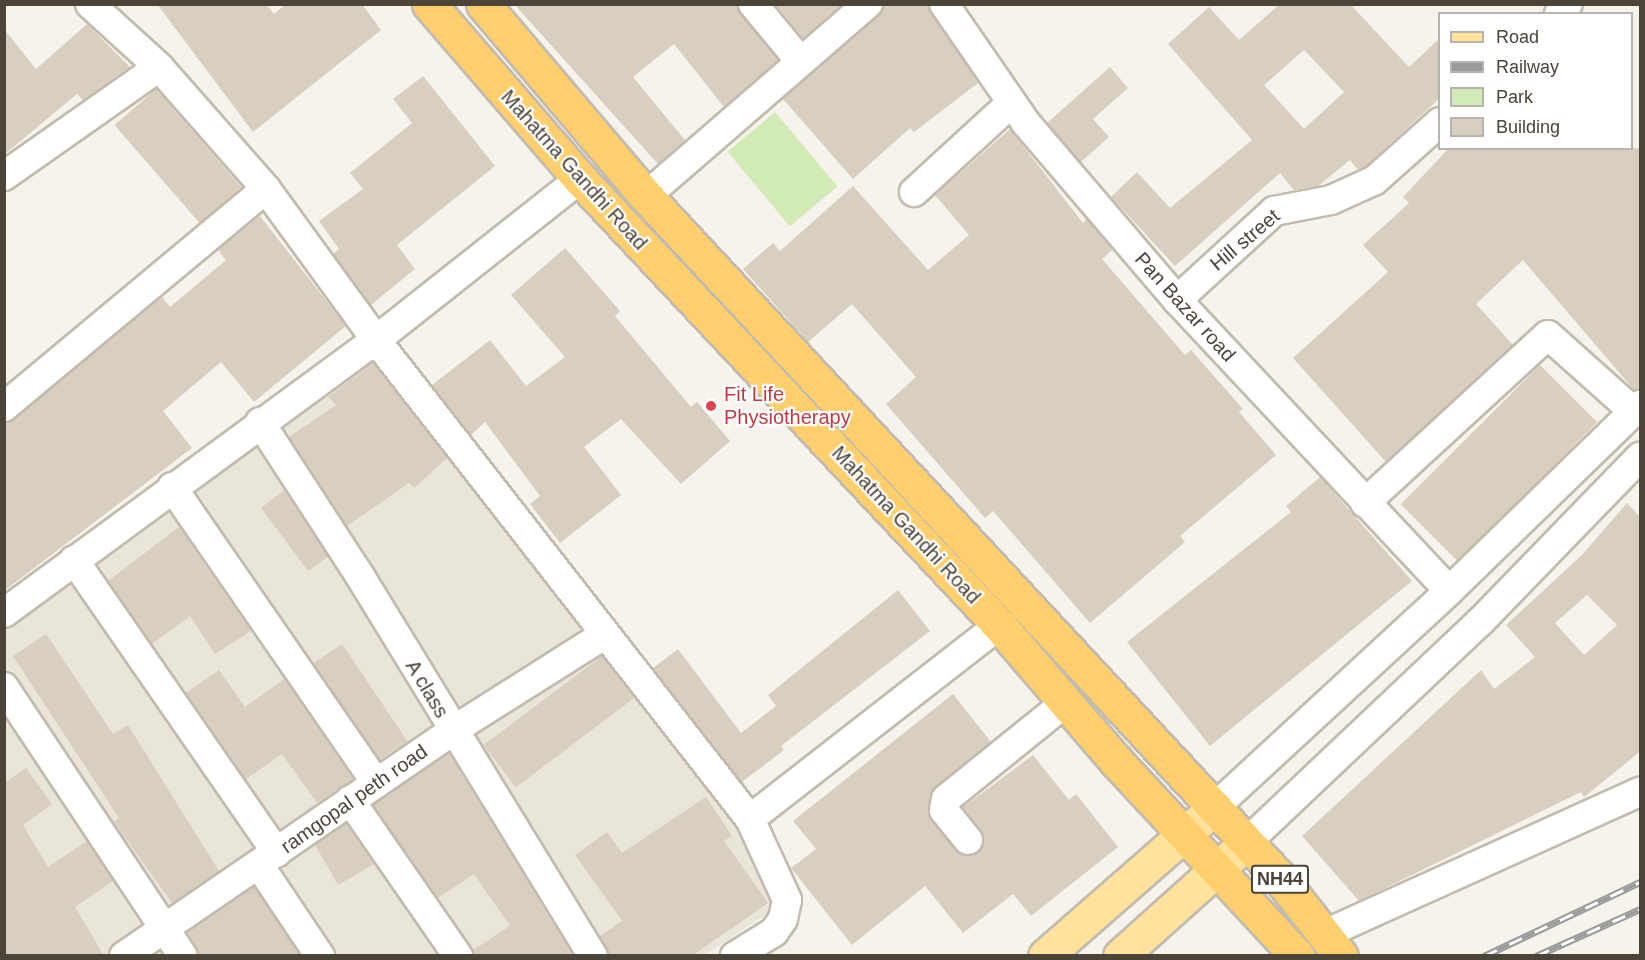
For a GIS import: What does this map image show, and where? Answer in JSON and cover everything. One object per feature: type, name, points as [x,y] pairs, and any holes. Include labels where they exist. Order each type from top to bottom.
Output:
[{"type":"highway","name":"Mahatma Gandhi Road","points":[[429,4],[580,179],[999,624],[1065,703],[1185,836]]},
{"type":"highway","name":"Mahatma Gandhi Road","points":[[487,6],[646,196],[1214,808]]},
{"type":"highway","name":"NH44","points":[[1214,808],[1333,945]]},
{"type":"highway","name":"NH44","points":[[1185,836],[1297,956]]},
{"type":"main road","points":[[1045,956],[1185,836],[1214,808]]},
{"type":"main road","points":[[1120,956],[1246,843]]},
{"type":"street","points":[[90,4],[159,67],[266,189],[376,340],[604,635],[750,819],[787,900],[783,919],[774,932],[735,956]]},
{"type":"street","points":[[753,4],[801,62]]},
{"type":"street","points":[[646,196],[868,4]]},
{"type":"street","name":"Pan Bazar road","points":[[944,4],[1011,103],[1177,300],[1449,591]]},
{"type":"street","points":[[4,176],[159,67]]},
{"type":"street","points":[[914,192],[1011,103]]},
{"type":"street","name":"Hill street","points":[[1177,300],[1274,211],[1331,200],[1375,180],[1438,124]]},
{"type":"street","points":[[4,613],[260,422],[376,340],[580,179]]},
{"type":"street","points":[[4,407],[266,189]]},
{"type":"street","points":[[1214,808],[1449,591],[1637,408],[1548,335],[1365,503]]},
{"type":"street","name":"A class","points":[[260,422],[360,576],[452,731],[593,956]]},
{"type":"street","points":[[1246,843],[1480,622],[1641,457]]},
{"type":"street","points":[[172,487],[376,783]]},
{"type":"street","points":[[74,560],[268,859],[320,956]]},
{"type":"street","points":[[750,819],[999,624]]},
{"type":"street","name":"ramgopal peth road","points":[[124,956],[167,930],[350,800],[452,731],[604,635]]},
{"type":"street","points":[[4,687],[183,956]]},
{"type":"street","points":[[968,840],[944,810],[946,799],[1065,703]]},
{"type":"street","points":[[1333,945],[1641,792]]},
{"type":"street","points":[[350,800],[458,956]]},
{"type":"shaded area","points":[[384,334],[595,634],[166,926],[5,675],[5,619]]},
{"type":"shaded area","points":[[602,641],[747,834],[775,908],[705,955],[5,955],[4,699],[165,930]]},
{"type":"green space","points":[[775,112],[837,186],[790,226],[728,152]]},
{"type":"building","points":[[157,4],[266,4],[274,14],[286,4],[362,4],[381,30],[253,132]]},
{"type":"building","points":[[514,4],[737,4],[778,60],[724,107],[674,44],[633,77],[685,140],[658,164]]},
{"type":"building","points":[[775,4],[842,4],[803,38]]},
{"type":"building","points":[[884,4],[928,4],[978,83],[914,132],[910,128],[853,179],[783,99],[879,16]]},
{"type":"building","points":[[1280,4],[1350,4],[1409,67],[1438,40],[1438,100],[1366,166],[1358,170],[1350,160],[1318,186],[1294,190],[1280,173],[1175,266],[1111,197],[1137,172],[1170,208],[1252,140],[1168,44],[1209,7],[1239,40]],"holes":[[[1304,50],[1344,92],[1304,129],[1264,85]]]},
{"type":"building","points":[[87,24],[130,67],[83,100],[77,94],[4,155],[4,29],[36,69]]},
{"type":"building","points":[[1110,67],[1128,88],[1093,119],[1109,137],[1081,162],[1047,123]]},
{"type":"building","points":[[423,76],[495,166],[397,245],[415,269],[371,305],[333,254],[339,249],[319,221],[363,189],[350,173],[412,123],[393,99]]},
{"type":"building","points":[[156,89],[241,187],[200,223],[114,125]]},
{"type":"building","points":[[1010,129],[1083,223],[1087,219],[1112,250],[1102,259],[1185,355],[1191,350],[1243,409],[1239,412],[1276,455],[1180,536],[1185,542],[1090,623],[993,511],[985,518],[886,404],[916,377],[852,304],[808,342],[743,269],[773,243],[780,251],[853,186],[928,270],[969,235],[935,195]]},
{"type":"building","points":[[1633,148],[1641,148],[1641,389],[1634,390],[1523,260],[1476,304],[1513,345],[1386,462],[1293,358],[1388,272],[1363,245],[1409,203],[1403,197],[1447,150],[1633,150]]},
{"type":"building","points":[[260,216],[346,326],[254,402],[221,362],[163,411],[192,448],[4,591],[4,425],[162,297],[170,307],[226,260],[218,250]]},
{"type":"building","points":[[565,248],[620,311],[615,316],[691,407],[697,402],[730,441],[681,484],[621,419],[584,447],[621,495],[560,543],[530,504],[540,496],[485,422],[471,435],[432,385],[490,340],[526,386],[565,357],[511,295]]},
{"type":"building","points":[[373,363],[447,458],[414,488],[409,483],[347,526],[289,437],[336,405],[328,397]]},
{"type":"building","points":[[1540,365],[1597,422],[1458,562],[1401,504]]},
{"type":"building","points":[[1320,477],[1412,581],[1210,746],[1127,642],[1291,512],[1286,506]]},
{"type":"building","points":[[284,490],[328,557],[308,571],[261,508]]},
{"type":"building","points":[[1627,503],[1641,518],[1641,751],[1584,797],[1581,792],[1359,901],[1302,836],[1481,670],[1494,689],[1535,657],[1506,625],[1582,555]],"holes":[[[1587,595],[1617,625],[1584,655],[1555,623]]]},
{"type":"building","points":[[179,527],[251,631],[215,654],[190,616],[152,644],[108,581]]},
{"type":"building","points":[[898,590],[930,631],[781,746],[784,750],[742,782],[653,668],[678,649],[741,733],[776,706],[768,695]]},
{"type":"building","points":[[46,634],[113,734],[128,725],[219,871],[172,903],[114,822],[119,818],[13,656]]},
{"type":"building","points":[[342,644],[407,741],[379,760],[314,663]]},
{"type":"building","points":[[602,656],[634,698],[516,787],[484,745]]},
{"type":"building","points":[[219,670],[245,707],[284,679],[353,779],[317,803],[282,754],[246,779],[186,693]]},
{"type":"building","points":[[953,694],[991,742],[930,796],[928,814],[956,851],[971,856],[984,845],[981,830],[963,807],[1033,755],[1069,800],[1076,794],[1118,847],[1031,916],[1013,894],[963,933],[925,886],[852,945],[791,868],[816,849],[793,821]]},
{"type":"building","points":[[449,753],[573,956],[474,956],[473,950],[510,926],[474,874],[438,898],[373,805]]},
{"type":"building","points":[[26,768],[52,804],[23,825],[48,867],[87,841],[113,881],[75,907],[104,956],[4,956],[4,783]]},
{"type":"building","points":[[706,797],[732,836],[724,841],[768,903],[692,956],[609,956],[600,936],[622,921],[575,855],[607,832],[622,853]]},
{"type":"building","points":[[346,824],[374,864],[338,885],[315,845]]},
{"type":"building","points":[[254,887],[300,956],[199,956],[187,933]]},
{"type":"railway","points":[[1484,956],[1640,882]]},
{"type":"railway","points":[[1536,956],[1640,909]]},
{"type":"place","name":"Fit Life Physiotherapy","points":[[711,406]]}]
